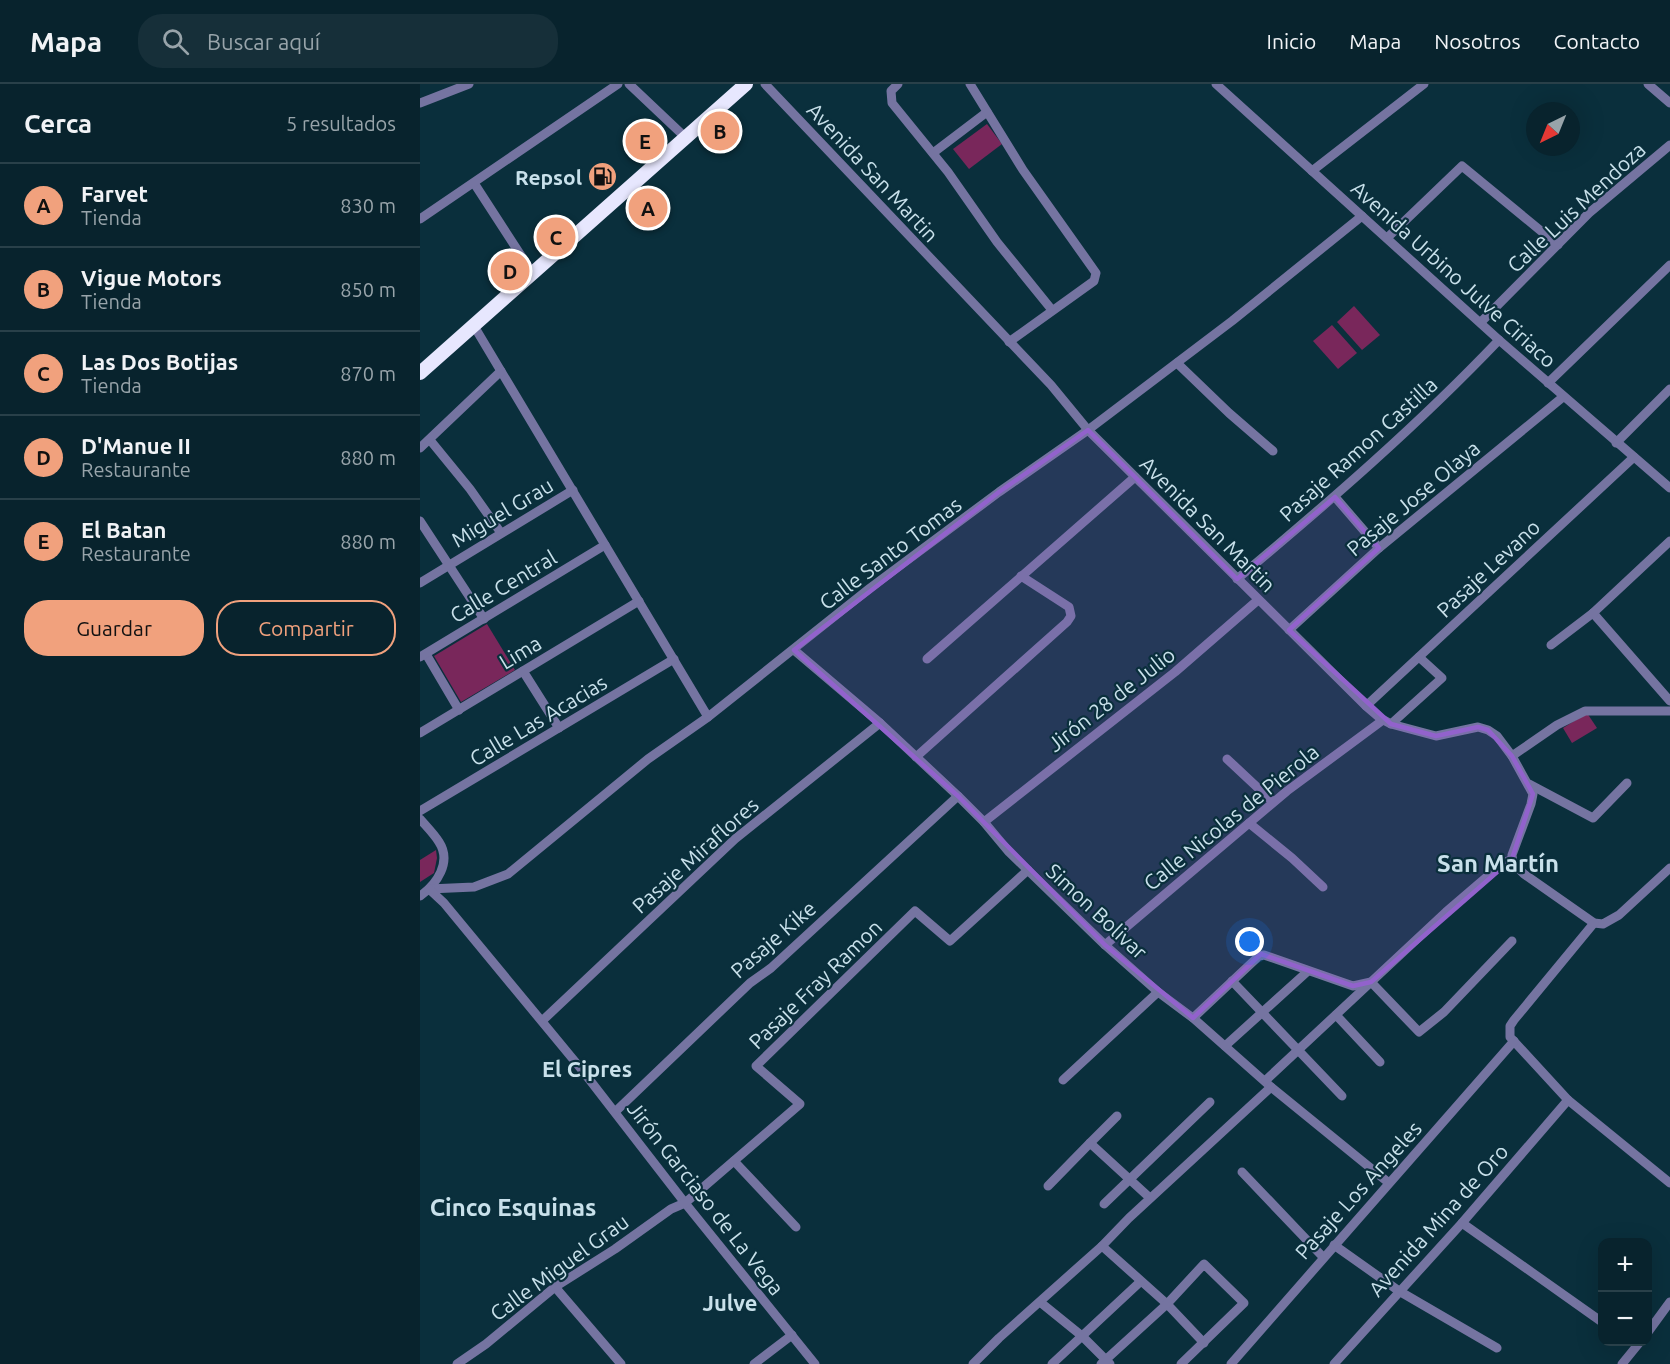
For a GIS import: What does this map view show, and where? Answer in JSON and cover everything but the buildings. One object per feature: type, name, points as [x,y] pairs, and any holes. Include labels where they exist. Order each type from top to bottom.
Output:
[{"type":"highway","points":[[420,373],[746,84]]},
{"type":"street","points":[[420,103],[469,84]]},
{"type":"street","points":[[420,219],[618,84]]},
{"type":"street","points":[[629,84],[685,137]]},
{"type":"street","name":"Avenida San Martin","points":[[765,84],[1051,385],[1088,430],[1366,706],[1387,722],[1436,736],[1478,727],[1488,730],[1497,736],[1529,784]]},
{"type":"street","points":[[898,84],[891,91],[891,103],[948,172],[997,242],[1052,310]]},
{"type":"street","points":[[970,84],[1023,170],[1096,273],[1094,281],[1009,342]]},
{"type":"street","points":[[1312,171],[1424,84]]},
{"type":"street","points":[[1648,84],[1670,103]]},
{"type":"street","name":"Avenida Urbino Julve Ciriaco","points":[[1223,86],[1312,171],[1499,340],[1670,488]]},
{"type":"street","points":[[933,153],[987,112]]},
{"type":"street","name":"Calle Luis Mendoza","points":[[1481,322],[1589,213],[1670,144]]},
{"type":"street","points":[[1387,238],[1462,166],[1558,245]]},
{"type":"street","points":[[474,183],[533,274]]},
{"type":"street","name":"Calle Santo Tomas","points":[[429,889],[474,887],[508,874],[648,759],[708,717],[870,588],[1177,363],[1362,216]]},
{"type":"street","points":[[1548,383],[1670,265]]},
{"type":"street","points":[[474,326],[708,717]]},
{"type":"street","name":"Pasaje Ramon Castilla","points":[[1237,579],[1335,497],[1417,423],[1499,340]]},
{"type":"street","points":[[1177,363],[1273,451]]},
{"type":"street","points":[[420,448],[501,371]]},
{"type":"street","points":[[1616,442],[1670,389]]},
{"type":"street","name":"Pasaje Jose Olaya","points":[[1289,630],[1379,548],[1563,397]]},
{"type":"street","points":[[430,440],[470,489],[501,533]]},
{"type":"street","name":"Pasaje Levano","points":[[1366,706],[1634,457]]},
{"type":"street","points":[[927,659],[1135,477]]},
{"type":"street","name":"Miguel Grau","points":[[420,582],[573,490]]},
{"type":"street","points":[[1335,497],[1379,548]]},
{"type":"street","points":[[420,520],[484,619]]},
{"type":"street","points":[[1551,645],[1593,613],[1670,541]]},
{"type":"street","name":"Calle Central","points":[[423,656],[605,545]]},
{"type":"street","points":[[916,757],[1071,616],[1069,608],[1021,576]]},
{"type":"street","name":"Jirón 28 de Julio","points":[[984,822],[1174,672],[1258,600]]},
{"type":"street","name":"Lima","points":[[420,733],[639,601]]},
{"type":"street","points":[[1593,613],[1670,701]]},
{"type":"street","name":"Simon Bolivar","points":[[794,650],[880,723],[958,796],[1009,852],[1105,945],[1158,992],[1193,1018],[1389,1183]]},
{"type":"street","points":[[423,656],[459,710]]},
{"type":"street","name":"Calle Nicolas de Pierola","points":[[1105,945],[1273,802],[1387,722],[1442,678],[1419,657]]},
{"type":"street","name":"Calle Las Acacias","points":[[420,811],[674,659]]},
{"type":"street","points":[[524,671],[559,728]]},
{"type":"street","points":[[1512,756],[1557,725],[1585,711],[1670,711]]},
{"type":"street","name":"Pasaje Miraflores","points":[[542,1021],[735,839],[880,723]]},
{"type":"street","points":[[1227,759],[1273,802]]},
{"type":"street","points":[[1529,784],[1593,819],[1627,783]]},
{"type":"street","points":[[1529,784],[1533,794],[1531,804],[1512,855],[1513,863],[1524,874],[1594,923],[1603,924],[1619,915],[1670,868]]},
{"type":"street","name":"Pasaje Kike","points":[[615,1112],[750,983],[771,968],[958,796]]},
{"type":"street","points":[[420,819],[441,843],[444,858],[442,874],[420,896]]},
{"type":"street","points":[[1249,823],[1323,887]]},
{"type":"street","points":[[973,1364],[1102,1246],[1269,1084],[1299,1049],[1446,912],[1512,859]]},
{"type":"street","name":"Pasaje Fray Ramon","points":[[685,1203],[800,1104],[756,1066],[915,911],[950,941],[1028,870]]},
{"type":"street","name":"Jirón Garciaso de La Vega","points":[[429,889],[444,903],[542,1021],[815,1364]]},
{"type":"street","points":[[1594,923],[1514,1020],[1509,1031],[1514,1041],[1568,1100],[1670,1183]]},
{"type":"street","points":[[1371,982],[1419,1032],[1444,1012],[1512,941]]},
{"type":"street","points":[[1193,1018],[1259,956],[1263,955],[1353,986],[1371,982]]},
{"type":"street","points":[[1225,1046],[1308,971]]},
{"type":"street","points":[[1232,981],[1342,1096]]},
{"type":"street","points":[[1063,1080],[1158,992]]},
{"type":"street","points":[[1336,1015],[1380,1062]]},
{"type":"street","name":"Pasaje Los Angeles","points":[[1231,1364],[1514,1041]]},
{"type":"street","name":"Avenida Mina de Oro","points":[[1334,1364],[1462,1223],[1568,1100]]},
{"type":"street","points":[[1104,1204],[1210,1102]]},
{"type":"street","points":[[1048,1186],[1117,1116]]},
{"type":"street","points":[[1090,1143],[1150,1198]]},
{"type":"street","points":[[734,1161],[796,1227]]},
{"type":"street","points":[[1242,1172],[1323,1257]]},
{"type":"street","name":"Calle Miguel Grau","points":[[457,1364],[486,1344],[555,1287],[615,1249],[671,1209],[685,1203]]},
{"type":"street","points":[[1462,1223],[1598,1319]]},
{"type":"street","points":[[1334,1245],[1399,1291],[1497,1348]]},
{"type":"street","points":[[1102,1246],[1167,1304],[1204,1343]]},
{"type":"street","points":[[1040,1302],[1082,1336],[1106,1363],[1167,1304],[1204,1263],[1244,1303],[1181,1364]]},
{"type":"street","points":[[1052,1364],[1140,1282]]},
{"type":"street","points":[[555,1287],[621,1364]]},
{"type":"street","points":[[1652,1325],[1670,1302]]},
{"type":"street","points":[[754,1364],[792,1335]]},
{"type":"street","points":[[1622,1364],[1634,1346]]},
{"type":"highlighted area","points":[[1088,430],[1237,579],[1335,497],[1379,548],[1289,630],[1391,724],[1436,736],[1478,727],[1488,730],[1512,756],[1533,794],[1512,859],[1371,982],[1353,986],[1261,954],[1193,1018],[1105,945],[958,796],[794,650],[999,492]]},
{"type":"shaded area","points":[[987,124],[1002,144],[969,169],[953,149]]},
{"type":"shaded area","points":[[1354,306],[1380,335],[1362,350],[1337,322]]},
{"type":"shaded area","points":[[1332,325],[1357,353],[1338,369],[1313,341]]},
{"type":"shaded area","points":[[487,624],[515,670],[461,702],[434,656]]},
{"type":"shaded area","points":[[1587,713],[1597,728],[1572,743],[1563,728]]},
{"type":"shaded area","points":[[436,850],[434,873],[420,882],[420,860]]},
{"type":"place","name":"Vigue Motors","points":[[720,131]]},
{"type":"place","name":"El Batan","points":[[645,141]]},
{"type":"place","name":"Repsol","points":[[603,177]]},
{"type":"place","name":"Farvet","points":[[648,208]]},
{"type":"place","name":"Las Dos Botijas","points":[[556,237]]},
{"type":"place","name":"D'Manue II","points":[[510,271]]},
{"type":"district","name":"San Martín","points":[[1498,863]]},
{"type":"district","name":"El Cipres","points":[[587,1068]]},
{"type":"district","name":"Cinco Esquinas","points":[[513,1207]]},
{"type":"district","name":"Julve","points":[[730,1302]]}]
